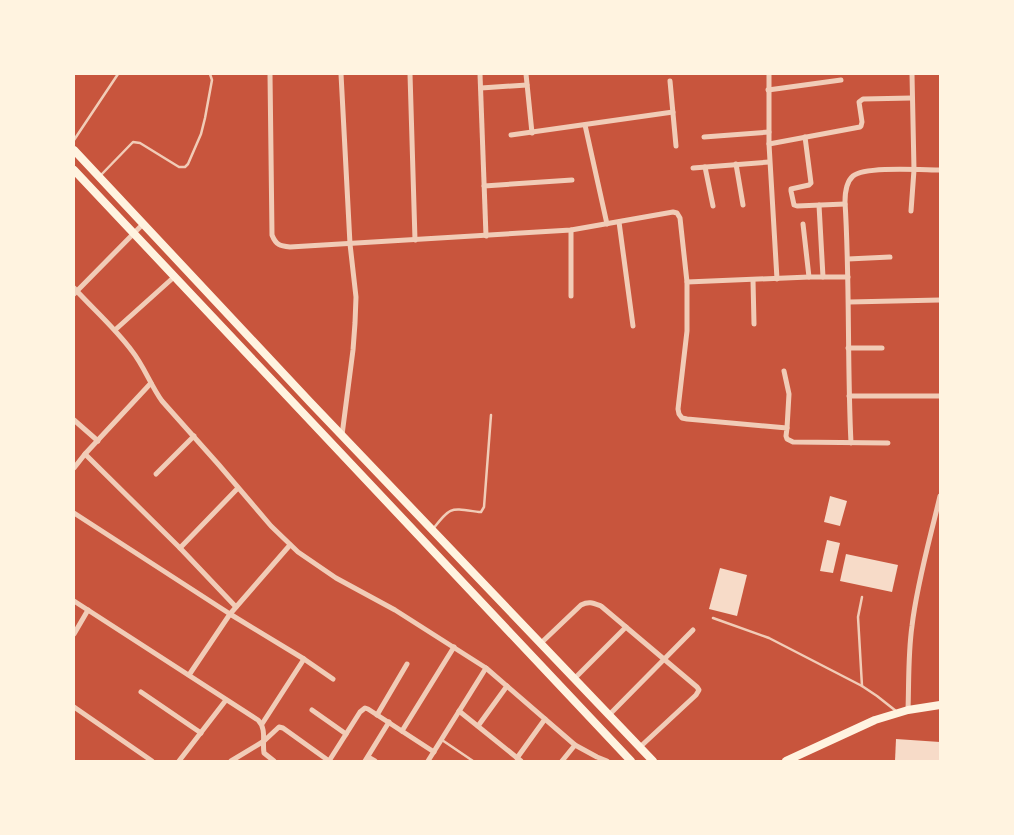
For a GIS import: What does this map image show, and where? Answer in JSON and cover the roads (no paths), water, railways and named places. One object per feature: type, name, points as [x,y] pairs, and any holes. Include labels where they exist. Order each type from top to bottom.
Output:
[{"type":"main road","points":[[74,150],[353,447],[653,761]]},
{"type":"main road","points":[[74,170],[631,761]]},
{"type":"main road","points":[[228,334],[238,325]]},
{"type":"main road","points":[[343,456],[353,447]]},
{"type":"main road","points":[[786,761],[875,720],[908,710],[940,705]]},
{"type":"street","points":[[270,74],[272,235],[275,241],[282,246],[350,244],[571,230],[670,212],[677,213],[680,218],[687,282],[687,332],[679,414],[682,418],[687,419],[787,428]]},
{"type":"street","points":[[341,74],[350,244],[356,298],[356,323],[342,435]]},
{"type":"street","points":[[410,74],[415,240]]},
{"type":"street","points":[[480,74],[486,236]]},
{"type":"street","points":[[526,74],[532,133]]},
{"type":"street","points":[[768,74],[769,162],[777,279]]},
{"type":"street","points":[[911,211],[914,170],[912,74]]},
{"type":"street","points":[[768,90],[840,80]]},
{"type":"street","points":[[670,81],[676,146]]},
{"type":"street","points":[[480,88],[527,85]]},
{"type":"street","points":[[769,144],[862,126],[860,100],[912,98]]},
{"type":"street","points":[[511,135],[673,112]]},
{"type":"street","points":[[585,126],[607,224]]},
{"type":"street","points":[[704,137],[768,132]]},
{"type":"street","points":[[805,137],[811,182],[809,186],[792,189],[794,205],[845,204]]},
{"type":"street","points":[[693,168],[769,162]]},
{"type":"street","points":[[736,164],[743,205]]},
{"type":"street","points":[[705,167],[713,206]]},
{"type":"street","points":[[850,443],[848,396],[849,302],[845,192],[848,183],[854,176],[862,172],[940,170]]},
{"type":"street","points":[[484,186],[572,180]]},
{"type":"street","points":[[819,206],[823,277]]},
{"type":"street","points":[[618,222],[633,326]]},
{"type":"street","points":[[143,224],[75,291],[115,330],[134,352],[155,392],[162,401],[271,526],[312,562],[336,578],[395,610],[486,668],[575,745],[605,761]]},
{"type":"street","points":[[803,224],[809,277]]},
{"type":"street","points":[[571,230],[571,296]]},
{"type":"street","points":[[848,259],[890,257]]},
{"type":"street","points":[[115,330],[174,277]]},
{"type":"street","points":[[687,282],[848,277]]},
{"type":"street","points":[[753,280],[754,324]]},
{"type":"street","points":[[849,302],[940,300]]},
{"type":"street","points":[[848,348],[882,348]]},
{"type":"street","points":[[784,371],[789,394],[787,439],[792,442],[888,443]]},
{"type":"street","points":[[74,468],[151,383]]},
{"type":"street","points":[[848,396],[940,396]]},
{"type":"street","points":[[74,420],[98,441]]},
{"type":"street","points":[[156,474],[194,436]]},
{"type":"street","points":[[85,454],[236,606]]},
{"type":"street","points":[[180,548],[238,488]]},
{"type":"street","points":[[908,710],[912,625],[940,496]]},
{"type":"street","points":[[74,513],[334,679]]},
{"type":"street","points":[[189,676],[236,606],[290,544]]},
{"type":"street","points":[[74,601],[262,724]]},
{"type":"street","points":[[540,644],[581,605],[593,602],[601,606],[697,687],[698,692],[640,748]]},
{"type":"street","points":[[74,634],[88,610]]},
{"type":"street","points":[[574,680],[626,627]]},
{"type":"street","points":[[609,715],[693,630]]},
{"type":"street","points":[[402,731],[454,647]]},
{"type":"street","points":[[274,761],[264,753],[262,724],[304,659]]},
{"type":"street","points":[[377,714],[407,664]]},
{"type":"street","points":[[428,761],[486,668]]},
{"type":"street","points":[[478,726],[507,686]]},
{"type":"street","points":[[141,692],[200,733]]},
{"type":"street","points":[[178,761],[226,700]]},
{"type":"street","points":[[74,707],[152,761]]},
{"type":"street","points":[[230,761],[264,741],[276,728],[281,728],[329,761],[362,709],[368,709],[377,714],[434,752]]},
{"type":"street","points":[[312,710],[346,734]]},
{"type":"street","points":[[459,711],[519,759],[545,719]]},
{"type":"street","points":[[375,761],[367,759],[389,722]]},
{"type":"street","points":[[562,761],[575,745]]},
{"type":"lane","points":[[74,140],[118,74]]},
{"type":"lane","points":[[99,177],[133,142],[140,142],[179,168],[185,167],[201,134],[212,80],[210,74]]},
{"type":"lane","points":[[432,530],[445,515],[453,510],[481,512],[484,507],[491,415]]},
{"type":"lane","points":[[862,597],[858,617],[858,632],[862,686]]},
{"type":"lane","points":[[713,618],[768,638],[862,686],[899,713]]},
{"type":"lane","points":[[441,740],[474,761]]}]
